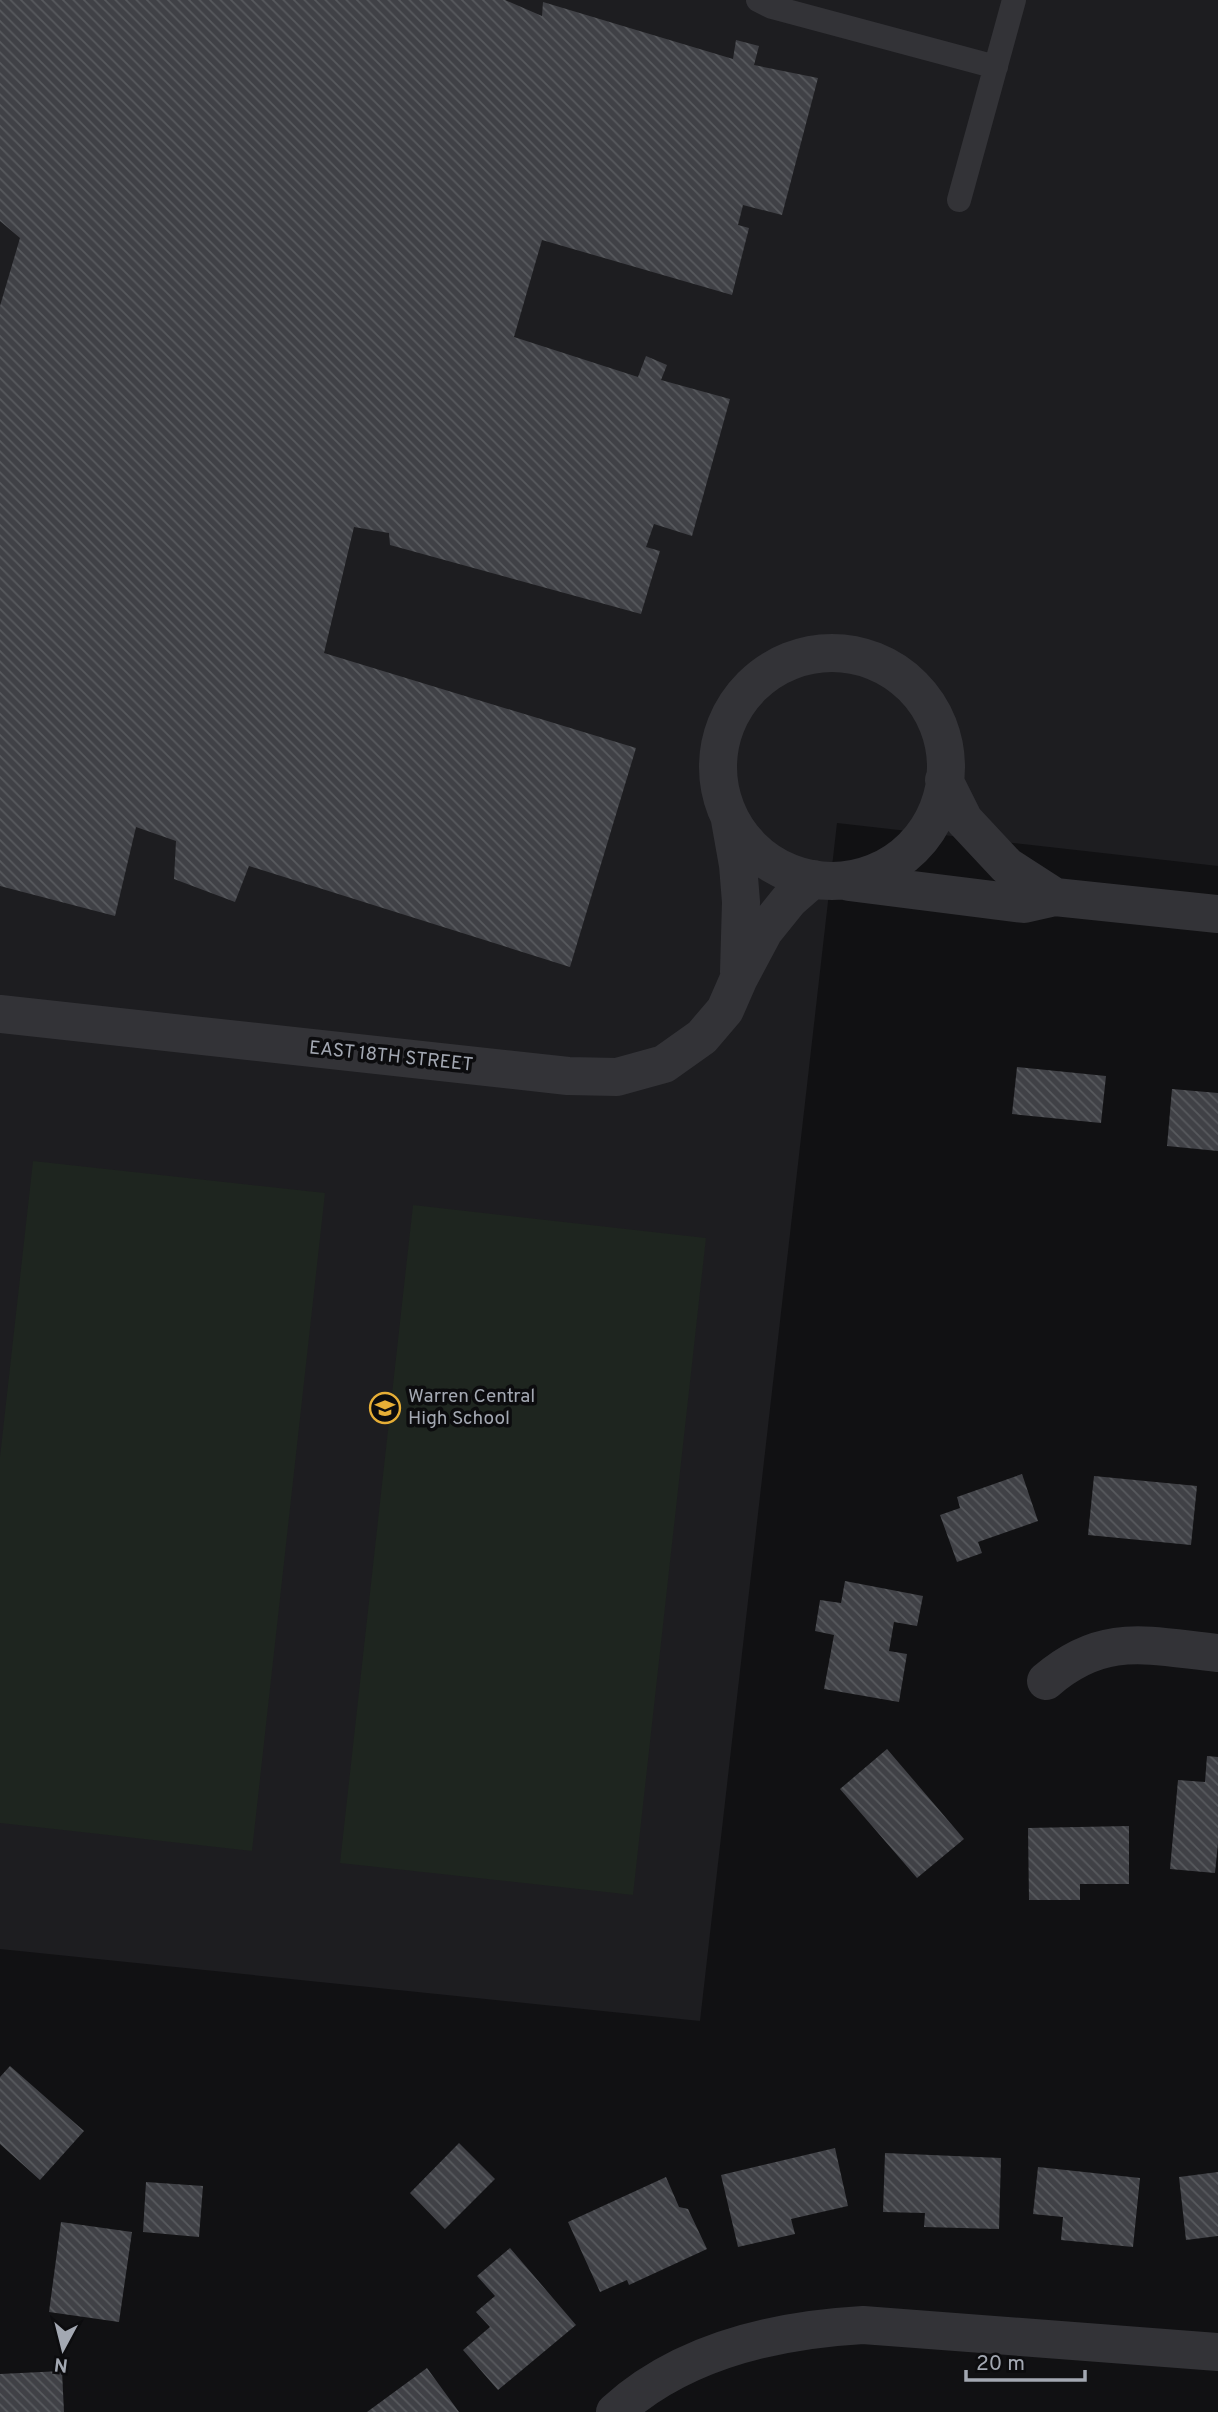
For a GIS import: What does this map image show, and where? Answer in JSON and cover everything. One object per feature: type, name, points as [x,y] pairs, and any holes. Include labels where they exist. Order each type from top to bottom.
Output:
[{"type":"street","points":[[823,653],[855,655],[888,668],[917,691],[937,721],[946,756],[944,792],[930,825],[907,853],[877,873],[827,880],[789,900],[764,931],[738,978],[738,865],[729,818],[719,788],[718,756],[725,725],[741,698],[764,675],[791,660],[823,653]]},
{"type":"street","points":[[944,780],[964,820],[1007,866],[1055,897]]},
{"type":"street","points":[[729,818],[747,844],[772,864],[805,878],[1024,904],[1055,897],[1218,914]]},
{"type":"street","name":"EAST 18TH STREET","points":[[0,1014],[568,1076],[617,1077],[664,1064],[702,1037],[725,1010],[738,978]]},
{"type":"street","points":[[1046,1681],[1082,1656],[1108,1647],[1135,1645],[1218,1653]]},
{"type":"street","points":[[615,2412],[659,2378],[694,2361],[737,2345],[825,2327],[863,2325],[1218,2352]]},
{"type":"lane","points":[[758,0],[772,7],[996,67]]},
{"type":"lane","points":[[959,200],[1014,0]]},
{"type":"shaded area","name":"Warren Central High School","points":[[0,0],[1218,0],[1218,866],[837,823],[700,2021],[0,1949]]},
{"type":"shaded area","points":[[33,1161],[325,1193],[252,1851],[0,1823],[0,1457]]},
{"type":"shaded area","points":[[413,1205],[706,1238],[633,1895],[340,1863]]},
{"type":"building","points":[[0,0],[505,0],[542,16],[543,2],[733,59],[736,40],[759,46],[754,65],[818,78],[782,215],[743,205],[738,225],[749,228],[732,295],[542,240],[514,337],[638,377],[646,356],[667,365],[661,380],[730,399],[692,536],[654,524],[646,547],[660,551],[641,614],[390,545],[389,533],[354,527],[324,653],[636,748],[570,967],[249,866],[235,902],[174,879],[176,841],[136,827],[115,916],[0,886],[0,306],[20,238],[0,221]]},
{"type":"building","points":[[1017,1067],[1106,1076],[1101,1123],[1012,1114]]},
{"type":"building","points":[[1172,1089],[1218,1093],[1218,1151],[1167,1146]]},
{"type":"building","points":[[1022,1474],[1038,1521],[978,1542],[982,1553],[957,1562],[940,1515],[960,1508],[957,1497]]},
{"type":"building","points":[[1094,1476],[1197,1486],[1191,1545],[1088,1535]]},
{"type":"building","points":[[845,1581],[923,1596],[917,1626],[894,1622],[889,1651],[907,1654],[899,1702],[824,1689],[834,1635],[815,1631],[820,1600],[841,1603]]},
{"type":"building","points":[[887,1749],[964,1839],[917,1878],[840,1789]]},
{"type":"building","points":[[1207,1756],[1218,1757],[1218,1843],[1215,1873],[1170,1869],[1178,1780],[1205,1782]]},
{"type":"building","points":[[1129,1826],[1129,1884],[1080,1884],[1080,1900],[1029,1900],[1028,1828]]},
{"type":"building","points":[[10,2066],[84,2131],[40,2180],[0,2144],[0,2077]]},
{"type":"building","points":[[459,2143],[495,2179],[445,2229],[410,2193]]},
{"type":"building","points":[[835,2148],[848,2206],[791,2219],[795,2234],[738,2247],[721,2175]]},
{"type":"building","points":[[885,2153],[1001,2158],[999,2229],[924,2227],[925,2213],[883,2212]]},
{"type":"building","points":[[1038,2167],[1140,2178],[1133,2247],[1061,2240],[1063,2217],[1033,2214]]},
{"type":"building","points":[[1218,2172],[1218,2236],[1186,2240],[1179,2177]]},
{"type":"building","points":[[666,2177],[679,2207],[688,2209],[707,2249],[629,2285],[627,2280],[600,2292],[568,2222]]},
{"type":"building","points":[[146,2182],[203,2186],[199,2237],[143,2232]]},
{"type":"building","points":[[61,2222],[132,2232],[119,2322],[49,2312]]},
{"type":"building","points":[[510,2248],[576,2325],[498,2390],[463,2350],[490,2327],[476,2312],[495,2296],[477,2276]]},
{"type":"building","points":[[427,2368],[459,2412],[367,2412]]},
{"type":"building","points":[[62,2371],[64,2412],[0,2412],[0,2374]]},
{"type":"place","name":"Warren Central High School","points":[[385,1408]]}]
